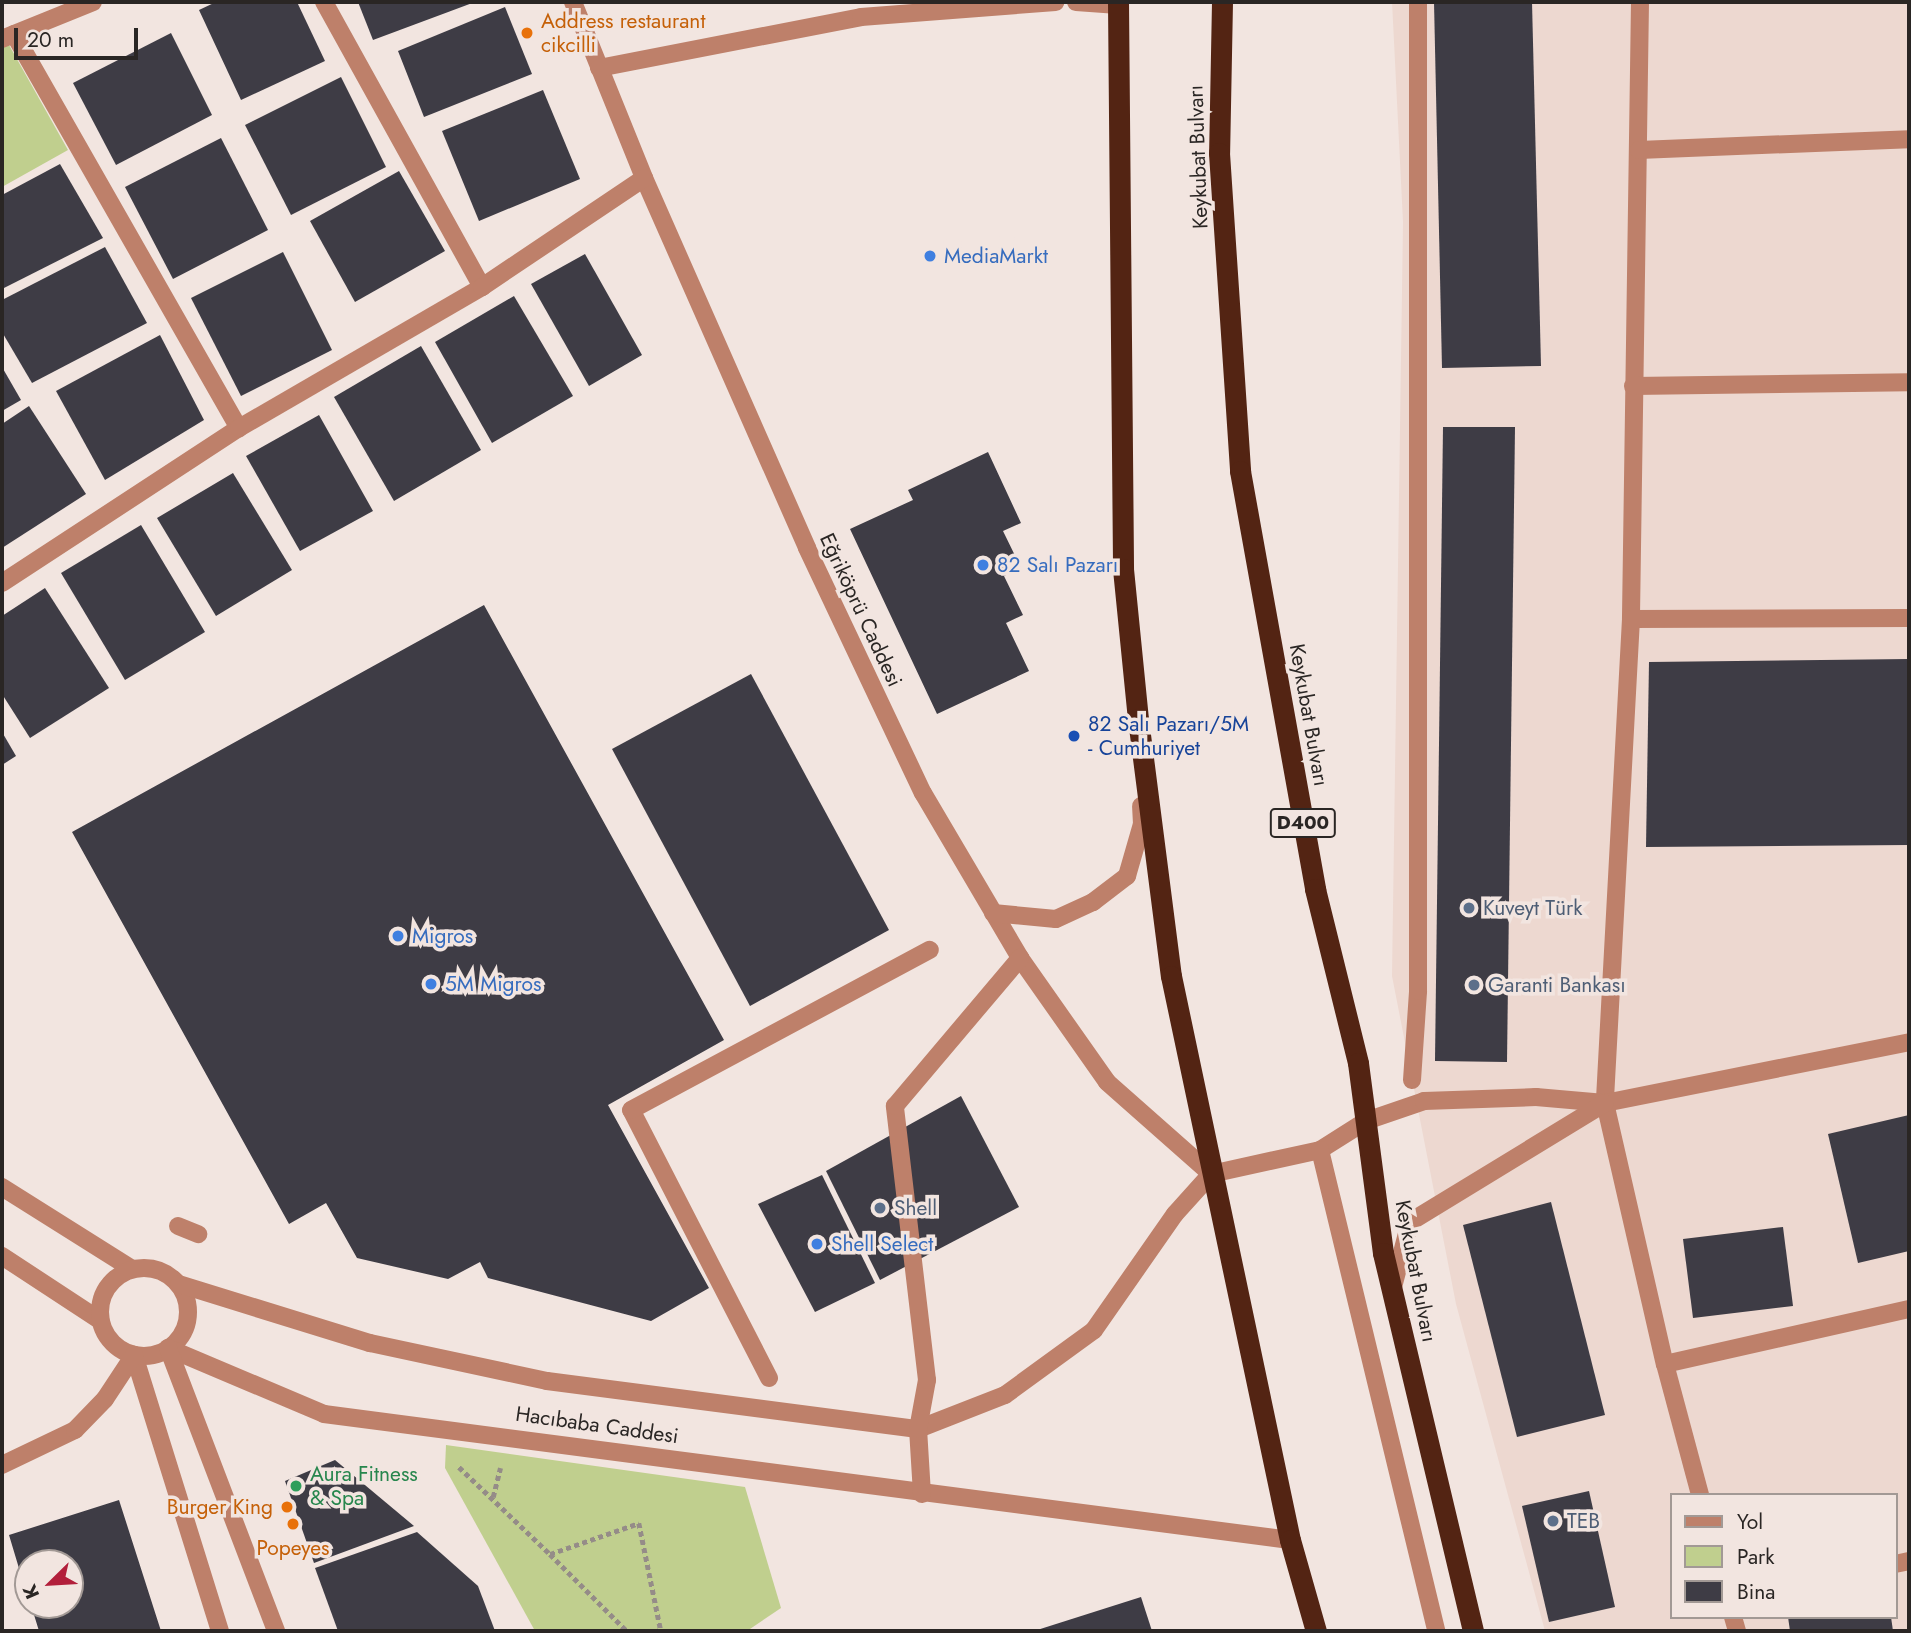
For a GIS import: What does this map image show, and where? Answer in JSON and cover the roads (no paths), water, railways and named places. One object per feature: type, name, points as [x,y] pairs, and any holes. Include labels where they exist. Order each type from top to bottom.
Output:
[{"type":"highway","name":"Keykubat Bulvarı","points":[[1222,2],[1219,153],[1240,471],[1315,889],[1357,1063],[1392,1291],[1474,1631]]},
{"type":"highway","points":[[1118,3],[1123,569],[1138,719],[1171,976],[1290,1540],[1316,1631]]},
{"type":"street","points":[[324,2],[482,287]]},
{"type":"street","name":"Eğriköprü Caddesi","points":[[573,2],[644,178],[807,548],[923,793],[1020,958],[1107,1082],[1211,1174]]},
{"type":"street","points":[[599,68],[861,17],[1055,2]]},
{"type":"street","points":[[1076,2],[1118,3]]},
{"type":"street","points":[[1412,1080],[1418,991],[1418,2]]},
{"type":"street","points":[[1640,2],[1631,619],[1605,1103],[1665,1364],[1699,1493]]},
{"type":"street","points":[[82,4],[8,36],[239,428]]},
{"type":"street","points":[[1639,150],[1909,139]]},
{"type":"street","points":[[2,583],[239,428],[482,287],[644,178]]},
{"type":"street","points":[[1633,386],[1909,382]]},
{"type":"street","points":[[1631,619],[1909,618]]},
{"type":"street","points":[[993,913],[1056,919],[1093,902],[1127,876],[1142,824],[1138,719]]},
{"type":"street","points":[[769,1378],[631,1110],[930,950]]},
{"type":"street","points":[[922,1494],[918,1429],[927,1380],[895,1106],[1020,958]]},
{"type":"street","points":[[101,1321],[104,1292],[113,1280],[132,1269],[153,1269],[178,1284],[370,1343],[547,1381],[918,1429],[1005,1395],[1094,1330],[1175,1214],[1211,1174],[1320,1150],[1366,1121],[1424,1101],[1536,1097],[1605,1103],[1909,1042]]},
{"type":"street","points":[[1392,1291],[1410,1222],[1605,1103]]},
{"type":"street","points":[[1320,1150],[1436,1631]]},
{"type":"street","points":[[2,1187],[132,1269]]},
{"type":"street","points":[[178,1226],[198,1234]]},
{"type":"street","points":[[2,1256],[101,1321],[115,1345],[134,1354],[155,1354],[178,1339],[188,1311],[178,1284]]},
{"type":"street","points":[[1665,1364],[1909,1308]]},
{"type":"street","points":[[168,1348],[276,1631]]},
{"type":"street","name":"Hacıbaba Caddesi","points":[[168,1348],[324,1414],[1030,1509],[1290,1540]]},
{"type":"street","points":[[2,1465],[75,1430],[105,1399],[134,1354]]},
{"type":"street","points":[[134,1354],[220,1631]]},
{"type":"place","name":"Address restaurant cikcilli","points":[[527,33]]},
{"type":"place","name":"MediaMarkt","points":[[930,256]]},
{"type":"place","name":"82 Salı Pazarı","points":[[983,565]]},
{"type":"place","name":"82 Salı Pazarı/5M - Cumhuriyet","points":[[1074,736]]},
{"type":"place","name":"Kuveyt Türk","points":[[1469,908]]},
{"type":"place","name":"Migros","points":[[398,936]]},
{"type":"place","name":"5M Migros","points":[[431,984]]},
{"type":"place","name":"Garanti Bankası","points":[[1474,985]]},
{"type":"place","name":"Shell","points":[[880,1208]]},
{"type":"place","name":"Shell Select","points":[[817,1244]]},
{"type":"place","name":"Aura Fitness & Spa","points":[[296,1486]]},
{"type":"place","name":"Burger King","points":[[287,1507]]},
{"type":"place","name":"TEB","points":[[1553,1521]]},
{"type":"place","name":"Popeyes","points":[[293,1524]]}]
